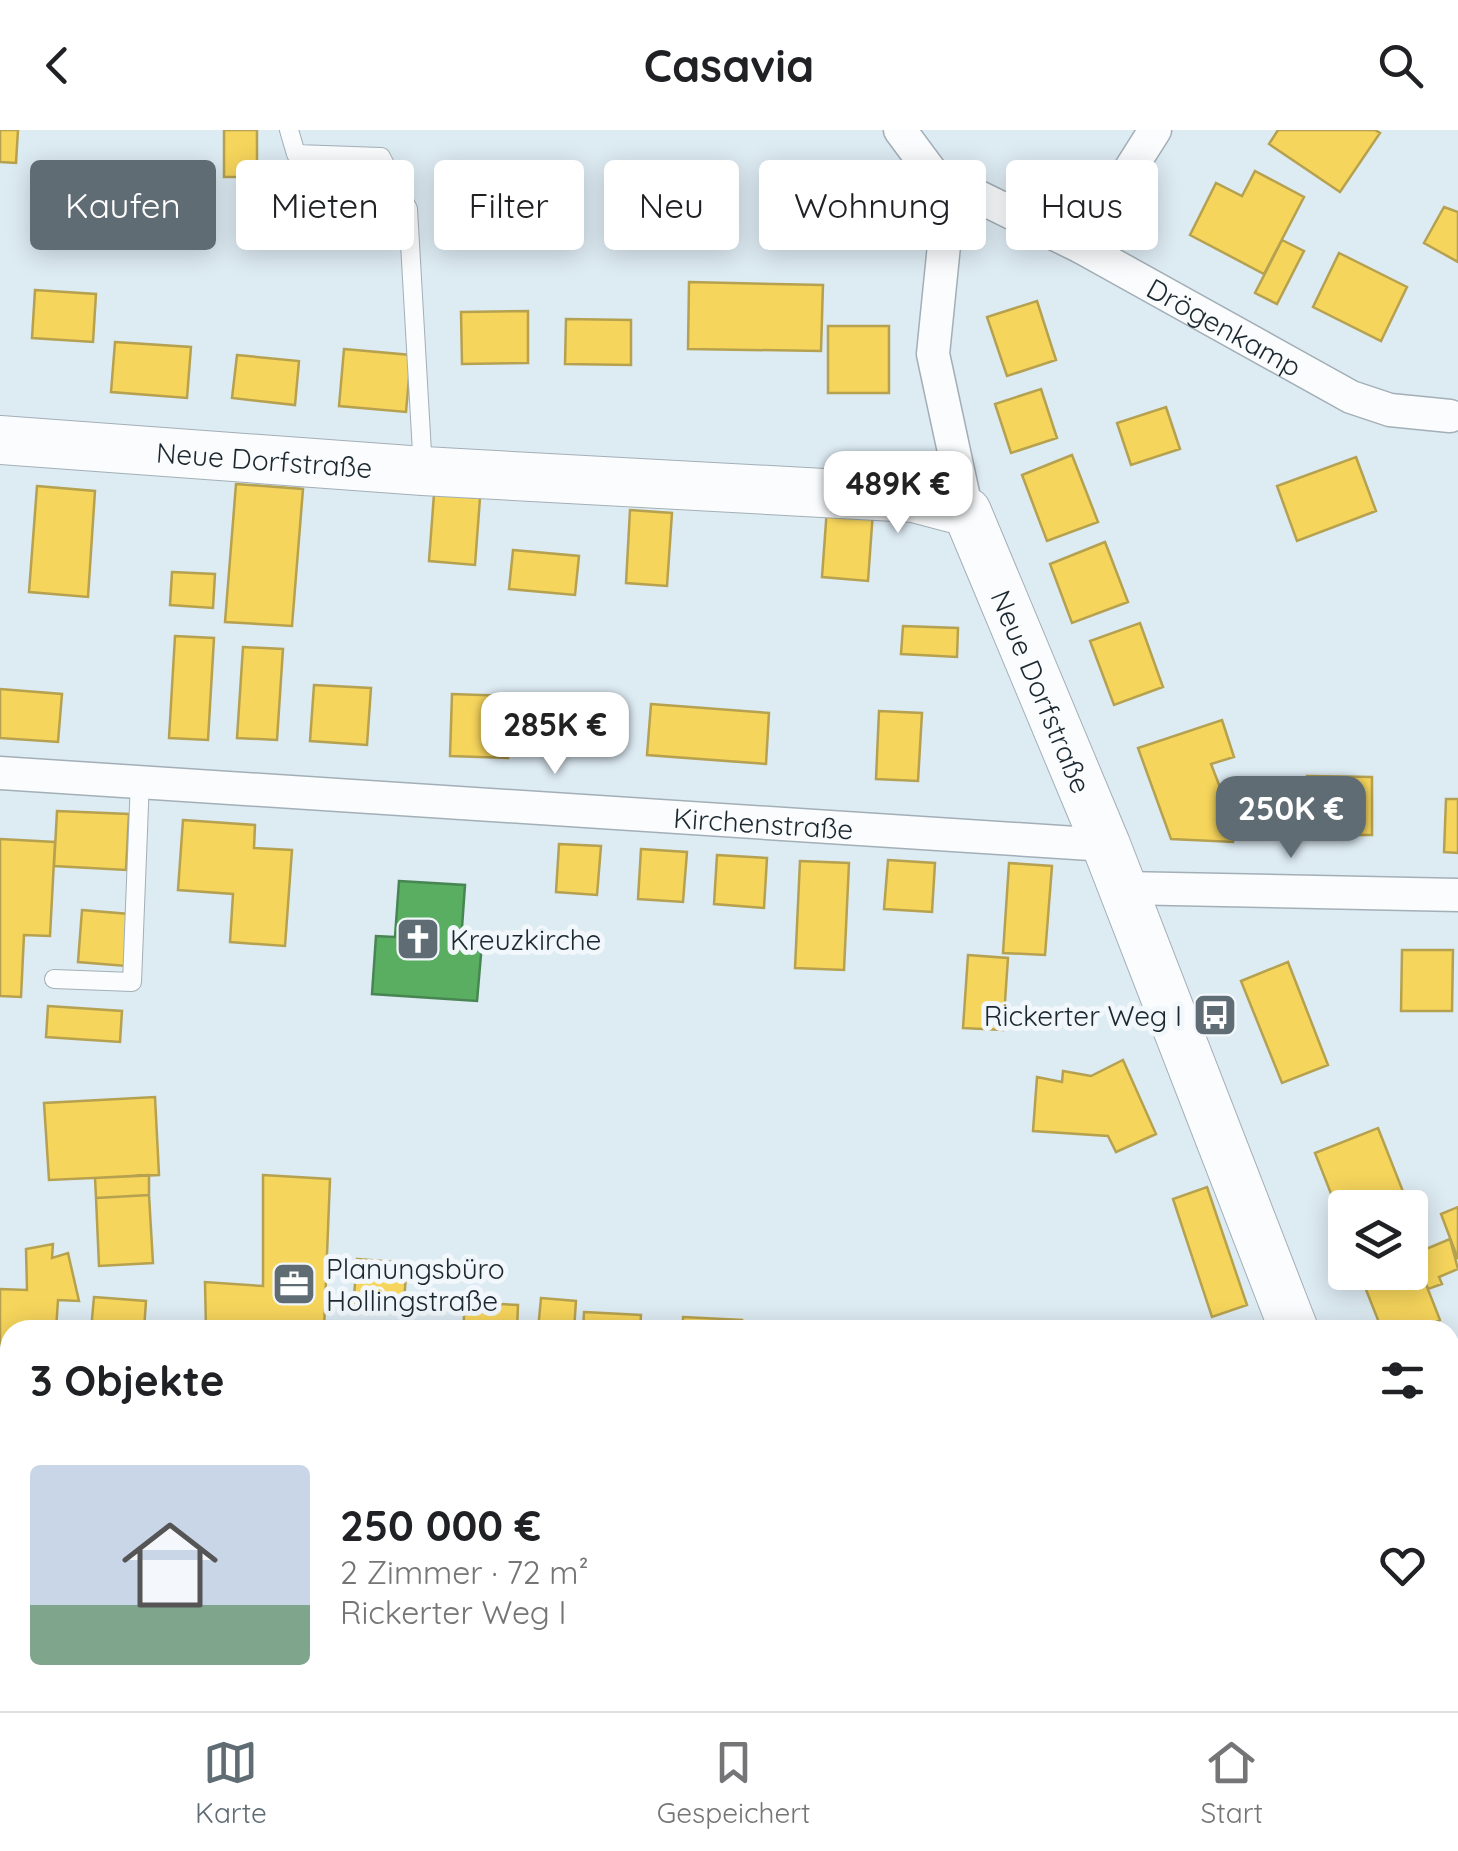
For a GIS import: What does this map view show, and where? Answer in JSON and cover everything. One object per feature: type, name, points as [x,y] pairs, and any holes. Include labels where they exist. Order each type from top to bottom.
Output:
[{"type":"street","points":[[900,130],[922,160]]},
{"type":"street","points":[[1136,160],[1155,130]]},
{"type":"street","points":[[944,250],[933,354],[967,512]]},
{"type":"street","name":"Drögenkamp","points":[[1086,250],[1351,396],[1390,410],[1450,416]]},
{"type":"street","name":"Neue Dorfstraße","points":[[0,440],[423,470],[914,498],[967,512],[1114,867],[1290,1320]]},
{"type":"street","name":"Kirchenstraße","points":[[0,773],[140,780],[1114,867]]},
{"type":"street","points":[[1114,867],[1458,896]]},
{"type":"lane","points":[[289,130],[296,154],[381,158],[408,209],[423,470]]},
{"type":"lane","points":[[54,979],[132,982],[140,780]]},
{"type":"building: Wohnen","points":[[0,130],[18,130],[16,163],[0,162]]},
{"type":"building: Wohnen","points":[[224,130],[257,130],[257,160],[236,160],[236,177],[224,177]]},
{"type":"building: Wohnen","points":[[1278,130],[1380,133],[1340,192],[1269,144]]},
{"type":"building: Wohnen","points":[[1255,171],[1304,197],[1264,274],[1190,235],[1216,183],[1242,196]]},
{"type":"building: Wohnen","points":[[1444,207],[1458,212],[1458,262],[1424,243]]},
{"type":"building: Wohnen","points":[[1282,240],[1304,251],[1277,304],[1255,293]]},
{"type":"building: Wohnen","points":[[1339,253],[1407,287],[1381,341],[1313,307]]},
{"type":"building: Wohnen","points":[[689,282],[823,285],[821,351],[688,349]]},
{"type":"building: Wohnen","points":[[35,290],[96,294],[93,342],[32,338]]},
{"type":"building: Wohnen","points":[[1037,301],[1056,360],[1007,376],[987,317]]},
{"type":"building: Wohnen","points":[[528,311],[528,363],[462,364],[461,312]]},
{"type":"building: Wohnen","points":[[566,319],[631,320],[631,365],[565,364]]},
{"type":"building: Wohnen","points":[[828,326],[889,326],[889,393],[828,393]]},
{"type":"building: Wohnen","points":[[115,342],[191,347],[187,398],[111,392]]},
{"type":"building: Wohnen","points":[[344,349],[411,355],[406,412],[339,406]]},
{"type":"building: Wohnen","points":[[237,355],[299,361],[295,405],[232,398]]},
{"type":"building: Wohnen","points":[[1041,389],[1057,438],[1011,453],[995,404]]},
{"type":"building: Wohnen","points":[[1166,407],[1180,449],[1131,465],[1117,423]]},
{"type":"building: Wohnen","points":[[1072,455],[1098,522],[1047,541],[1022,475]]},
{"type":"building: Wohnen","points":[[1356,457],[1376,511],[1297,541],[1277,486]]},
{"type":"building: Wohnen","points":[[236,484],[303,489],[292,626],[225,622]]},
{"type":"building: Wohnen","points":[[37,486],[95,491],[88,597],[29,592]]},
{"type":"building: Wohnen","points":[[434,494],[480,498],[475,565],[429,561]]},
{"type":"building: Wohnen","points":[[827,508],[873,511],[868,581],[822,577]]},
{"type":"building: Wohnen","points":[[630,510],[672,513],[667,586],[626,583]]},
{"type":"building: Wohnen","points":[[1105,542],[1128,602],[1072,623],[1050,564]]},
{"type":"building: Wohnen","points":[[513,550],[579,556],[575,595],[509,589]]},
{"type":"building: Wohnen","points":[[172,572],[215,574],[213,608],[170,605]]},
{"type":"building: Wohnen","points":[[1140,623],[1163,687],[1114,705],[1090,641]]},
{"type":"building: Wohnen","points":[[903,626],[958,628],[957,657],[901,654]]},
{"type":"building: Wohnen","points":[[175,636],[214,638],[208,740],[169,738]]},
{"type":"building: Wohnen","points":[[243,647],[283,649],[277,740],[237,738]]},
{"type":"building: Wohnen","points":[[314,685],[371,688],[367,745],[310,741]]},
{"type":"building: Wohnen","points":[[0,689],[62,694],[58,742],[0,738]]},
{"type":"building: Wohnen","points":[[452,694],[511,696],[508,758],[450,756]]},
{"type":"building: Wohnen","points":[[651,704],[769,713],[766,764],[647,755]]},
{"type":"building: Wohnen","points":[[879,711],[922,713],[918,781],[876,779]]},
{"type":"building: Wohnen","points":[[1222,720],[1234,757],[1211,764],[1223,795],[1235,795],[1233,842],[1171,839],[1138,748]]},
{"type":"building: Wohnen","points":[[1307,776],[1372,777],[1372,835],[1306,835]]},
{"type":"building: Wohnen","points":[[1446,799],[1458,799],[1458,853],[1444,852]]},
{"type":"building: Wohnen","points":[[57,811],[129,814],[126,870],[54,866]]},
{"type":"building: Wohnen","points":[[183,820],[255,825],[254,848],[292,850],[285,946],[230,942],[233,894],[178,890]]},
{"type":"building: Wohnen","points":[[0,839],[55,842],[50,936],[24,935],[21,997],[0,996]]},
{"type":"building: Wohnen","points":[[559,844],[601,846],[597,895],[556,892]]},
{"type":"building: Wohnen","points":[[641,849],[687,852],[683,902],[638,899]]},
{"type":"building: Wohnen","points":[[717,855],[767,858],[764,908],[714,904]]},
{"type":"building: Wohnen","points":[[888,860],[935,863],[932,912],[884,909]]},
{"type":"building: Wohnen","points":[[800,861],[849,863],[844,970],[795,968]]},
{"type":"building: Wohnen","points":[[1009,863],[1052,866],[1045,955],[1003,953]]},
{"type":"building: Wohnen","points":[[82,910],[129,914],[126,966],[78,962]]},
{"type":"building: Wohnen","points":[[1402,950],[1453,950],[1452,1011],[1401,1011]]},
{"type":"building: Wohnen","points":[[968,955],[1008,958],[1003,1030],[963,1028]]},
{"type":"building: Wohnen","points":[[1288,962],[1328,1065],[1282,1083],[1241,981]]},
{"type":"building: Wohnen","points":[[48,1006],[122,1011],[120,1042],[46,1037]]},
{"type":"building: Wohnen","points":[[1123,1060],[1156,1134],[1116,1152],[1108,1136],[1033,1131],[1037,1077],[1062,1082],[1063,1071],[1091,1076]]},
{"type":"building: Wohnen","points":[[155,1097],[159,1175],[49,1180],[44,1103]]},
{"type":"building: Wohnen","points":[[1378,1128],[1402,1190],[1330,1190],[1315,1153]]},
{"type":"building: Wohnen","points":[[149,1175],[149,1195],[96,1198],[95,1178]]},
{"type":"building: Wohnen","points":[[263,1175],[330,1179],[324,1320],[206,1320],[205,1282],[263,1286]]},
{"type":"building: Wohnen","points":[[1207,1187],[1247,1305],[1212,1317],[1173,1199]]},
{"type":"building: Wohnen","points":[[149,1195],[153,1263],[99,1266],[96,1198]]},
{"type":"building: Wohnen","points":[[1458,1207],[1458,1259],[1441,1214]]},
{"type":"building: Wohnen","points":[[1450,1239],[1458,1269],[1439,1277],[1442,1284],[1428,1289],[1428,1248]]},
{"type":"building: Wohnen","points":[[53,1244],[52,1258],[68,1253],[79,1301],[58,1300],[57,1320],[0,1320],[0,1289],[27,1290],[26,1249]]},
{"type":"building: Wohnen","points":[[357,1259],[407,1263],[403,1313],[353,1309]]},
{"type":"building: Wohnen","points":[[1428,1289],[1440,1320],[1378,1320],[1366,1290]]},
{"type":"building: Wohnen","points":[[94,1297],[146,1301],[145,1320],[92,1320]]},
{"type":"building: Wohnen","points":[[541,1298],[576,1301],[575,1320],[539,1320]]},
{"type":"building: Wohnen","points":[[465,1302],[518,1305],[517,1320],[464,1320]]},
{"type":"building: Wohnen","points":[[584,1312],[641,1315],[641,1320],[584,1320]]},
{"type":"building: Wohnen","points":[[683,1317],[742,1320],[683,1320]]},
{"type":"building: Öffentlich","name":"Kreuzkirche","points":[[399,881],[465,885],[461,942],[482,943],[477,1001],[372,994],[376,936],[395,937]]},
{"type":"place","name":"Kreuzkirche","points":[[418,939]]},
{"type":"place","name":"Rickerter Weg I","points":[[1215,1015]]},
{"type":"place","name":"Planungsbüro Hollingstraße","points":[[294,1284]]}]
